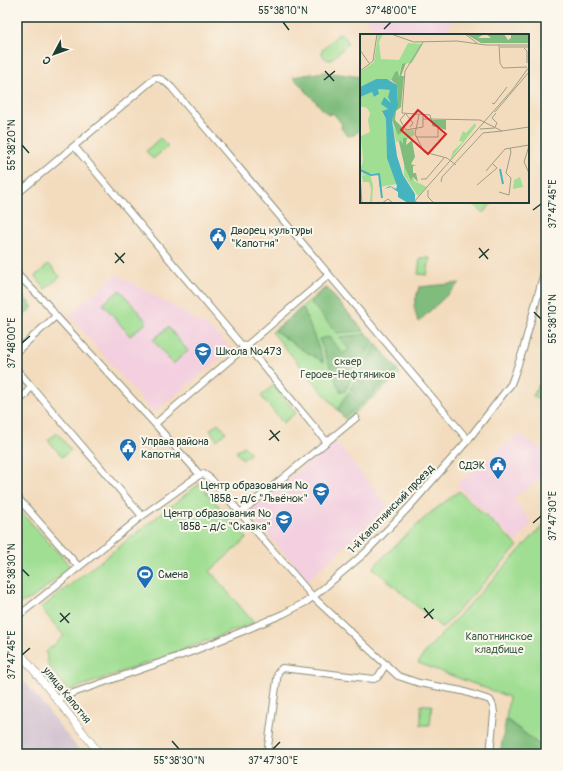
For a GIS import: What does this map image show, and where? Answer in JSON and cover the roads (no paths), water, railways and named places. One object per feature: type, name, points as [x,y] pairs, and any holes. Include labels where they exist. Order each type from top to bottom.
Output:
[{"type":"main road","name":"улица Капотня","points":[[17,649],[100,754]]},
{"type":"street","points":[[17,194],[154,78],[159,78],[172,88],[468,440]]},
{"type":"street","points":[[74,146],[326,441]]},
{"type":"street","name":"1-й Капотнинский проезд","points":[[56,699],[191,652],[290,611],[313,597],[365,553],[425,489],[468,440],[507,390],[514,376],[525,344],[546,265]]},
{"type":"street","points":[[17,274],[48,305],[56,316],[200,475]]},
{"type":"street","points":[[155,424],[329,275]]},
{"type":"street","points":[[17,351],[56,316]]},
{"type":"street","points":[[17,370],[142,516]]},
{"type":"street","points":[[17,403],[31,386]]},
{"type":"street","points":[[240,513],[326,441],[356,418]]},
{"type":"street","points":[[17,616],[79,568],[142,516],[200,475],[204,474],[211,479],[313,597],[398,676],[419,683],[462,691],[490,700],[494,706],[490,754]]},
{"type":"street","points":[[17,497],[79,568]]},
{"type":"street","points":[[267,754],[278,672],[282,668],[374,679],[378,677],[386,664]]},
{"type":"place","name":"Дворец культуры \"Капотня\"","points":[[218,251]]},
{"type":"place","name":"Школа №473","points":[[203,366]]},
{"type":"place","name":"Управа района Капотня","points":[[128,462]]},
{"type":"place","name":"СДЭК","points":[[498,480]]},
{"type":"place","name":"Центр образования № 1858 - д/с \"Львёнок\"","points":[[321,506]]},
{"type":"place","name":"Центр образования № 1858 - д/с \"Сказка\"","points":[[284,534]]},
{"type":"place","name":"Смена","points":[[145,589]]},
{"type":"park label","name":"сквер Героев-Нефтяников","points":[[348,367]]},
{"type":"park label","name":"Капотнинское кладбище","points":[[499,642]]}]
